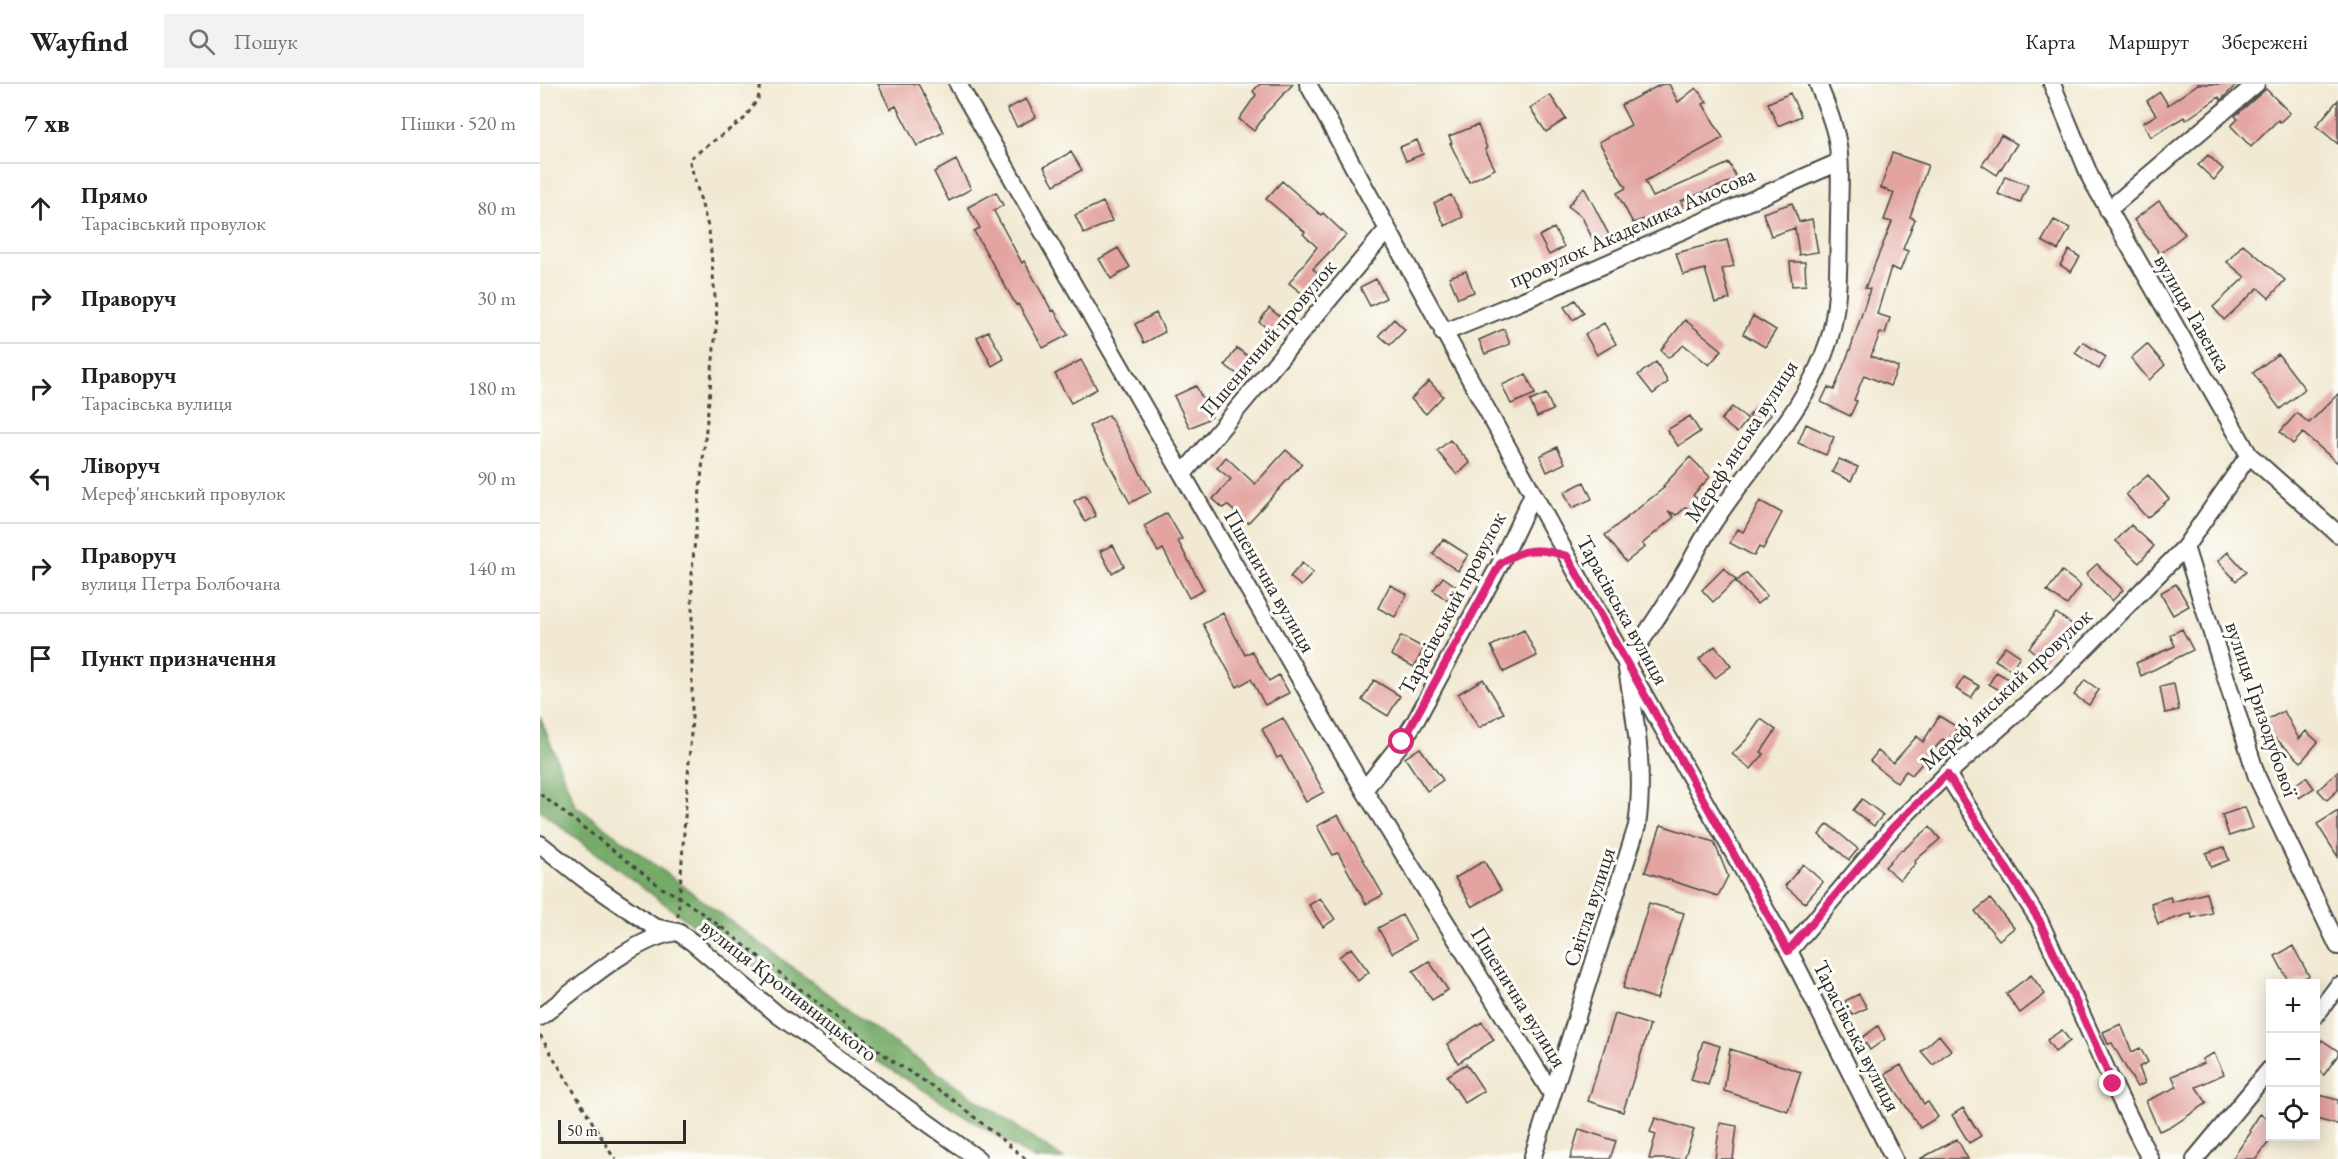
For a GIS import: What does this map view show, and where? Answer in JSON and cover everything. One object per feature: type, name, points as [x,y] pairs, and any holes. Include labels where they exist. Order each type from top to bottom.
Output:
[{"type":"street","name":"Пшенична вулиця","points":[[958,84],[1364,790],[1552,1094]]},
{"type":"street","name":"Тарасівська вулиця","points":[[1308,84],[1443,333],[1788,951],[1894,1159]]},
{"type":"street","name":"Мереф'янська вулиця","points":[[1626,663],[1656,622],[1710,526],[1788,418],[1820,361],[1829,340],[1834,319],[1838,273],[1839,162],[1837,140],[1818,84]]},
{"type":"street","name":"вулиця Гавенка","points":[[2052,84],[2091,179],[2249,454],[2338,534]]},
{"type":"street","points":[[2108,210],[2256,84]]},
{"type":"street","name":"провулок Академика Амосова","points":[[1443,333],[1839,162]]},
{"type":"street","name":"Пшеничний провулок","points":[[1183,474],[1387,230]]},
{"type":"street","name":"Мереф'янський провулок","points":[[1788,951],[1885,836],[1947,774],[2055,679],[2185,547],[2249,454]]},
{"type":"street","name":"Тарасівський провулок","points":[[1364,790],[1407,735],[1500,564],[1533,494]]},
{"type":"street","name":"вулиця Гризодубової","points":[[2185,547],[2257,777],[2338,946]]},
{"type":"street","name":"Світла вулиця","points":[[1532,1159],[1626,867],[1637,826],[1641,802],[1639,738],[1626,663]]},
{"type":"street","points":[[1947,774],[2039,920],[2113,1084],[2150,1159]]},
{"type":"street","name":"вулиця Кропивницького","points":[[540,844],[584,879],[654,927],[678,932],[778,1015],[978,1159]]},
{"type":"street","points":[[540,1017],[635,945],[656,935],[678,932]]},
{"type":"street","points":[[2320,1010],[2338,986]]},
{"type":"street","points":[[2195,1159],[2266,1075]]},
{"type":"path","points":[[678,896],[692,719],[692,570],[717,319],[709,230],[689,159],[744,119],[758,99],[761,84]]},
{"type":"path","points":[[1500,564],[1518,553],[1529,550],[1551,551],[1567,556]]},
{"type":"path","points":[[540,794],[663,888],[678,896],[891,1060],[952,1099],[1026,1159]]},
{"type":"path","points":[[540,1035],[616,1159]]},
{"type":"green space","points":[[540,717],[575,805],[887,1038],[1064,1159],[1034,1159],[872,1058],[540,811]]},
{"type":"building","points":[[878,84],[918,84],[944,132],[917,146],[896,106],[890,109]]},
{"type":"building","points":[[1260,84],[1293,84],[1263,116],[1254,131],[1239,119],[1256,95],[1253,91]]},
{"type":"building","points":[[1662,84],[1669,84],[1678,102],[1696,88],[1707,102],[1703,104],[1723,138],[1645,181],[1653,197],[1729,163],[1737,179],[1681,201],[1684,208],[1670,215],[1668,211],[1633,223],[1617,193],[1626,188],[1599,142],[1631,125],[1621,105]]},
{"type":"building","points":[[2198,84],[2237,84],[2221,100],[2219,97],[2186,120],[2184,117],[2151,137],[2143,123],[2156,115],[2147,101],[2160,92],[2168,105]]},
{"type":"building","points":[[2266,89],[2290,113],[2280,122],[2278,120],[2251,147],[2231,126],[2238,119],[2235,116]]},
{"type":"building","points":[[1790,93],[1801,116],[1778,126],[1768,103]]},
{"type":"building","points":[[1550,95],[1566,119],[1546,132],[1530,108]]},
{"type":"building","points":[[1026,99],[1036,117],[1017,127],[1007,109]]},
{"type":"building","points":[[2338,100],[2338,144],[2316,126]]},
{"type":"building","points":[[1478,125],[1487,148],[1485,149],[1495,169],[1469,182],[1450,143],[1452,143],[1449,136]]},
{"type":"building","points":[[2001,135],[2017,144],[1997,175],[1982,165]]},
{"type":"building","points":[[1417,140],[1423,154],[1406,161],[1400,147]]},
{"type":"building","points":[[1071,152],[1082,170],[1054,185],[1044,167]]},
{"type":"building","points":[[1892,153],[1928,165],[1910,217],[1915,219],[1903,249],[1908,251],[1900,271],[1891,267],[1877,314],[1890,318],[1885,334],[1880,333],[1871,356],[1898,367],[1890,386],[1864,375],[1850,416],[1821,402],[1828,387],[1834,390],[1851,347],[1870,289],[1865,288],[1892,222],[1884,220],[1894,193],[1881,188]]},
{"type":"building","points":[[2208,155],[2223,169],[2214,180],[2198,165]]},
{"type":"building","points":[[956,160],[971,189],[949,201],[934,172]]},
{"type":"building","points":[[2005,176],[2028,185],[2020,203],[1998,194]]},
{"type":"building","points":[[1282,181],[1321,215],[1323,213],[1346,235],[1313,269],[1324,278],[1308,298],[1289,283],[1317,247],[1303,234],[1305,232],[1266,199]]},
{"type":"building","points":[[1584,187],[1609,235],[1594,242],[1582,217],[1568,206]]},
{"type":"building","points":[[996,192],[1003,205],[994,211],[1022,263],[1024,261],[1068,335],[1043,348],[974,231],[980,228],[968,207]]},
{"type":"building","points":[[1451,195],[1463,217],[1445,226],[1434,203]]},
{"type":"building","points":[[2159,201],[2185,234],[2160,254],[2134,220]]},
{"type":"building","points":[[1103,202],[1112,221],[1084,234],[1075,215]]},
{"type":"building","points":[[1792,203],[1799,222],[1812,219],[1818,252],[1799,255],[1795,228],[1771,236],[1763,213]]},
{"type":"building","points":[[2054,220],[2070,228],[2058,250],[2042,241]]},
{"type":"building","points":[[1554,228],[1564,247],[1549,255],[1539,236]]},
{"type":"building","points":[[1727,240],[1734,266],[1722,269],[1730,299],[1715,303],[1705,269],[1683,275],[1676,253]]},
{"type":"building","points":[[2243,244],[2285,280],[2269,298],[2258,288],[2224,320],[2213,307],[2245,277],[2227,262]]},
{"type":"building","points":[[1118,248],[1130,267],[1111,279],[1099,259]]},
{"type":"building","points":[[2069,250],[2080,257],[2071,272],[2060,265]]},
{"type":"building","points":[[1790,262],[1805,262],[1806,285],[1792,286]]},
{"type":"building","points":[[1466,271],[1474,292],[1458,298],[1449,277]]},
{"type":"building","points":[[1376,279],[1386,298],[1370,306],[1360,287]]},
{"type":"building","points":[[1575,300],[1584,313],[1573,320],[1564,307]]},
{"type":"building","points":[[1269,308],[1283,319],[1273,332],[1259,322]]},
{"type":"building","points":[[1156,313],[1165,332],[1144,343],[1135,324]]},
{"type":"building","points":[[1753,316],[1776,330],[1765,347],[1743,334]]},
{"type":"building","points":[[1394,319],[1405,330],[1390,345],[1379,335]]},
{"type":"building","points":[[1685,320],[1722,350],[1709,365],[1684,345],[1668,358],[1661,350]]},
{"type":"building","points":[[1604,323],[1616,344],[1597,355],[1585,334]]},
{"type":"building","points":[[1504,329],[1510,344],[1485,354],[1479,340]]},
{"type":"building","points":[[988,331],[1004,359],[992,366],[977,337]]},
{"type":"building","points":[[2083,342],[2106,357],[2099,369],[2075,353]]},
{"type":"building","points":[[2147,344],[2165,365],[2149,380],[2131,358]]},
{"type":"building","points":[[1237,348],[1254,361],[1241,377],[1225,365]]},
{"type":"building","points":[[2278,354],[2305,389],[2280,409],[2253,373]]},
{"type":"building","points":[[1081,360],[1097,389],[1071,403],[1055,374]]},
{"type":"building","points":[[1656,362],[1668,382],[1653,394],[1638,375]]},
{"type":"building","points":[[1526,374],[1535,394],[1511,404],[1502,385]]},
{"type":"building","points":[[1429,381],[1443,396],[1426,414],[1411,399]]},
{"type":"building","points":[[1196,386],[1212,417],[1190,428],[1174,396]]},
{"type":"building","points":[[1546,394],[1553,410],[1537,417],[1530,401]]},
{"type":"building","points":[[2338,394],[2338,463],[2303,433],[2293,444],[2280,432],[2297,413],[2309,423]]},
{"type":"building","points":[[1759,405],[1771,415],[1761,426],[1749,416]]},
{"type":"building","points":[[1732,407],[1748,419],[1737,433],[1721,420]]},
{"type":"building","points":[[1109,415],[1151,492],[1130,503],[1089,426]]},
{"type":"building","points":[[1690,416],[1700,432],[1678,446],[1667,430]]},
{"type":"building","points":[[1806,424],[1834,437],[1826,455],[1798,443]]},
{"type":"building","points":[[1450,440],[1470,463],[1457,475],[1437,451]]},
{"type":"building","points":[[1557,447],[1565,463],[1547,472],[1540,456]]},
{"type":"building","points":[[1286,450],[1302,464],[1248,523],[1227,505],[1223,508],[1213,499],[1231,479],[1217,468],[1226,457],[1255,484]]},
{"type":"building","points":[[1690,457],[1710,477],[1693,495],[1706,508],[1697,517],[1686,507],[1677,515],[1668,511],[1674,517],[1642,544],[1645,547],[1626,562],[1605,535],[1665,487],[1663,486]]},
{"type":"building","points":[[1839,459],[1858,467],[1851,481],[1832,472]]},
{"type":"building","points":[[2148,475],[2169,499],[2147,518],[2126,494]]},
{"type":"building","points":[[1584,482],[1592,499],[1572,508],[1564,492]]},
{"type":"building","points":[[1085,495],[1096,516],[1085,522],[1074,501]]},
{"type":"building","points":[[1760,501],[1782,513],[1763,549],[1759,547],[1754,556],[1730,543],[1738,529],[1743,532]]},
{"type":"building","points":[[1167,513],[1182,539],[1178,541],[1204,590],[1189,598],[1163,549],[1158,552],[1144,526]]},
{"type":"building","points":[[2131,525],[2154,546],[2139,563],[2116,541]]},
{"type":"building","points":[[1443,539],[1468,555],[1458,571],[1433,554]]},
{"type":"building","points":[[1113,545],[1124,566],[1112,573],[1100,551]]},
{"type":"building","points":[[2228,552],[2246,572],[2236,581],[2218,561]]},
{"type":"building","points":[[1302,563],[1313,573],[1301,586],[1290,577]]},
{"type":"building","points":[[2097,564],[2123,590],[2112,601],[2086,574]]},
{"type":"building","points":[[1724,568],[1736,580],[1713,602],[1702,590]]},
{"type":"building","points":[[2062,571],[2081,586],[2067,605],[2047,591]]},
{"type":"building","points":[[1746,573],[1767,596],[1757,604],[1736,582]]},
{"type":"building","points":[[1443,577],[1460,589],[1451,603],[1433,590]]},
{"type":"building","points":[[2176,584],[2189,606],[2173,615],[2160,593]]},
{"type":"building","points":[[1390,585],[1407,594],[1395,617],[1378,608]]},
{"type":"building","points":[[1223,613],[1245,655],[1252,651],[1269,681],[1279,675],[1289,693],[1265,705],[1251,679],[1237,687],[1203,624]]},
{"type":"building","points":[[2056,613],[2073,625],[2043,660],[2029,648]]},
{"type":"building","points":[[2182,629],[2193,650],[2141,676],[2136,663],[2175,646],[2170,635]]},
{"type":"building","points":[[1524,630],[1537,656],[1504,672],[1491,646]]},
{"type":"building","points":[[1401,636],[1424,648],[1414,667],[1391,655]]},
{"type":"building","points":[[1715,646],[1731,666],[1715,678],[1699,659]]},
{"type":"building","points":[[2005,646],[2020,656],[2011,670],[1995,660]]},
{"type":"building","points":[[1996,672],[2009,679],[2001,691],[1989,684]]},
{"type":"building","points":[[1964,677],[1979,686],[1971,698],[1956,689]]},
{"type":"building","points":[[1483,679],[1504,713],[1479,728],[1458,694]]},
{"type":"building","points":[[1374,680],[1400,696],[1388,716],[1362,700]]},
{"type":"building","points":[[2085,680],[2099,690],[2089,705],[2074,695]]},
{"type":"building","points":[[2174,684],[2179,710],[2165,713],[2160,687]]},
{"type":"building","points":[[2284,711],[2299,739],[2306,731],[2318,742],[2301,762],[2276,739],[2274,740],[2264,721]]},
{"type":"building","points":[[1939,716],[1957,727],[1948,742],[1943,739],[1912,775],[1906,771],[1897,783],[1870,761],[1878,751],[1893,763],[1917,736],[1923,742]]},
{"type":"building","points":[[1283,718],[1324,792],[1306,802],[1281,756],[1277,758],[1262,729]]},
{"type":"building","points":[[1761,719],[1776,730],[1761,752],[1764,754],[1751,769],[1732,754],[1746,740]]},
{"type":"building","points":[[1420,748],[1443,780],[1427,791],[1405,758]]},
{"type":"building","points":[[2338,771],[2338,790],[2327,800],[2318,790]]},
{"type":"building","points":[[2306,777],[2314,788],[2299,798],[2292,787]]},
{"type":"building","points":[[1862,799],[1883,815],[1874,826],[1853,810]]},
{"type":"building","points":[[2245,807],[2253,828],[2229,836],[2222,815]]},
{"type":"building","points":[[2338,811],[2338,857],[2317,824]]},
{"type":"building","points":[[1338,815],[1383,895],[1366,904],[1338,853],[1333,855],[1317,826]]},
{"type":"building","points":[[1828,824],[1858,849],[1849,860],[1819,835]]},
{"type":"building","points":[[1661,825],[1714,842],[1728,876],[1718,896],[1645,872]]},
{"type":"building","points":[[1930,827],[1940,839],[1915,861],[1916,863],[1900,880],[1885,867],[1902,849]]},
{"type":"building","points":[[2224,847],[2229,860],[2211,867],[2206,853]]},
{"type":"building","points":[[1484,861],[1501,890],[1472,907],[1455,878]]},
{"type":"building","points":[[1803,864],[1823,882],[1805,903],[1785,886]]},
{"type":"building","points":[[2206,893],[2212,913],[2192,918],[2191,913],[2158,924],[2151,903],[2170,897],[2172,902]]},
{"type":"building","points":[[1320,898],[1335,919],[1323,927],[1309,905]]},
{"type":"building","points":[[1990,899],[2014,928],[1999,940],[1975,911]]},
{"type":"building","points":[[1649,903],[1684,913],[1657,999],[1623,988]]},
{"type":"building","points":[[1402,915],[1416,940],[1392,953],[1378,928]]},
{"type":"building","points":[[2293,946],[2309,976],[2302,979],[2287,979],[2275,956]]},
{"type":"building","points":[[1351,948],[1369,972],[1358,981],[1339,957]]},
{"type":"building","points":[[1429,961],[1448,990],[1432,1000],[1413,971]]},
{"type":"building","points":[[2031,975],[2045,994],[2020,1013],[2006,994]]},
{"type":"building","points":[[1859,994],[1867,1008],[1852,1015],[1845,1001]]},
{"type":"building","points":[[1615,1014],[1650,1025],[1623,1112],[1588,1101]]},
{"type":"building","points":[[1482,1022],[1494,1040],[1458,1063],[1447,1044]]},
{"type":"building","points":[[2121,1024],[2132,1052],[2140,1048],[2148,1062],[2139,1067],[2145,1083],[2137,1087],[2112,1043],[2108,1044],[2103,1032]]},
{"type":"building","points":[[1878,1026],[1885,1039],[1870,1050],[1862,1038]]},
{"type":"building","points":[[2062,1030],[2070,1041],[2055,1052],[2047,1040]]},
{"type":"building","points":[[1939,1035],[1951,1050],[1933,1065],[1921,1051]]},
{"type":"building","points":[[2322,1040],[2338,1051],[2338,1055],[2324,1075],[2320,1072],[2320,1043]]},
{"type":"building","points":[[1703,1041],[1720,1046],[1708,1085],[1691,1080]]},
{"type":"building","points":[[1730,1049],[1801,1072],[1788,1111],[1724,1091]]},
{"type":"building","points":[[2214,1053],[2224,1074],[2196,1087],[2207,1103],[2174,1125],[2159,1131],[2146,1101],[2177,1087],[2172,1076],[2204,1063],[2202,1059]]},
{"type":"building","points":[[1466,1064],[1484,1091],[1465,1103],[1447,1076]]},
{"type":"building","points":[[1901,1065],[1924,1104],[1928,1102],[1938,1117],[1920,1128],[1885,1074]]},
{"type":"building","points":[[2320,1095],[2338,1100],[2338,1125],[2320,1120]]},
{"type":"building","points":[[1963,1108],[1981,1136],[1969,1143],[1952,1115]]},
{"type":"building","points":[[2260,1114],[2266,1118],[2266,1141],[2270,1141],[2256,1159],[2232,1159],[2251,1132],[2249,1131]]},
{"type":"building","points":[[1655,1118],[1694,1130],[1684,1159],[1649,1159],[1656,1134],[1650,1132]]},
{"type":"building","points":[[1720,1123],[1737,1126],[1733,1159],[1715,1159]]},
{"type":"building","points":[[1579,1129],[1616,1141],[1610,1159],[1570,1159]]},
{"type":"building","points":[[1957,1139],[1968,1159],[1920,1159]]},
{"type":"route","points":[[1402,742],[1500,564],[1518,553],[1529,550],[1540,549],[1567,556],[1788,951],[1893,827],[1947,774],[2039,920],[2113,1084]]}]
